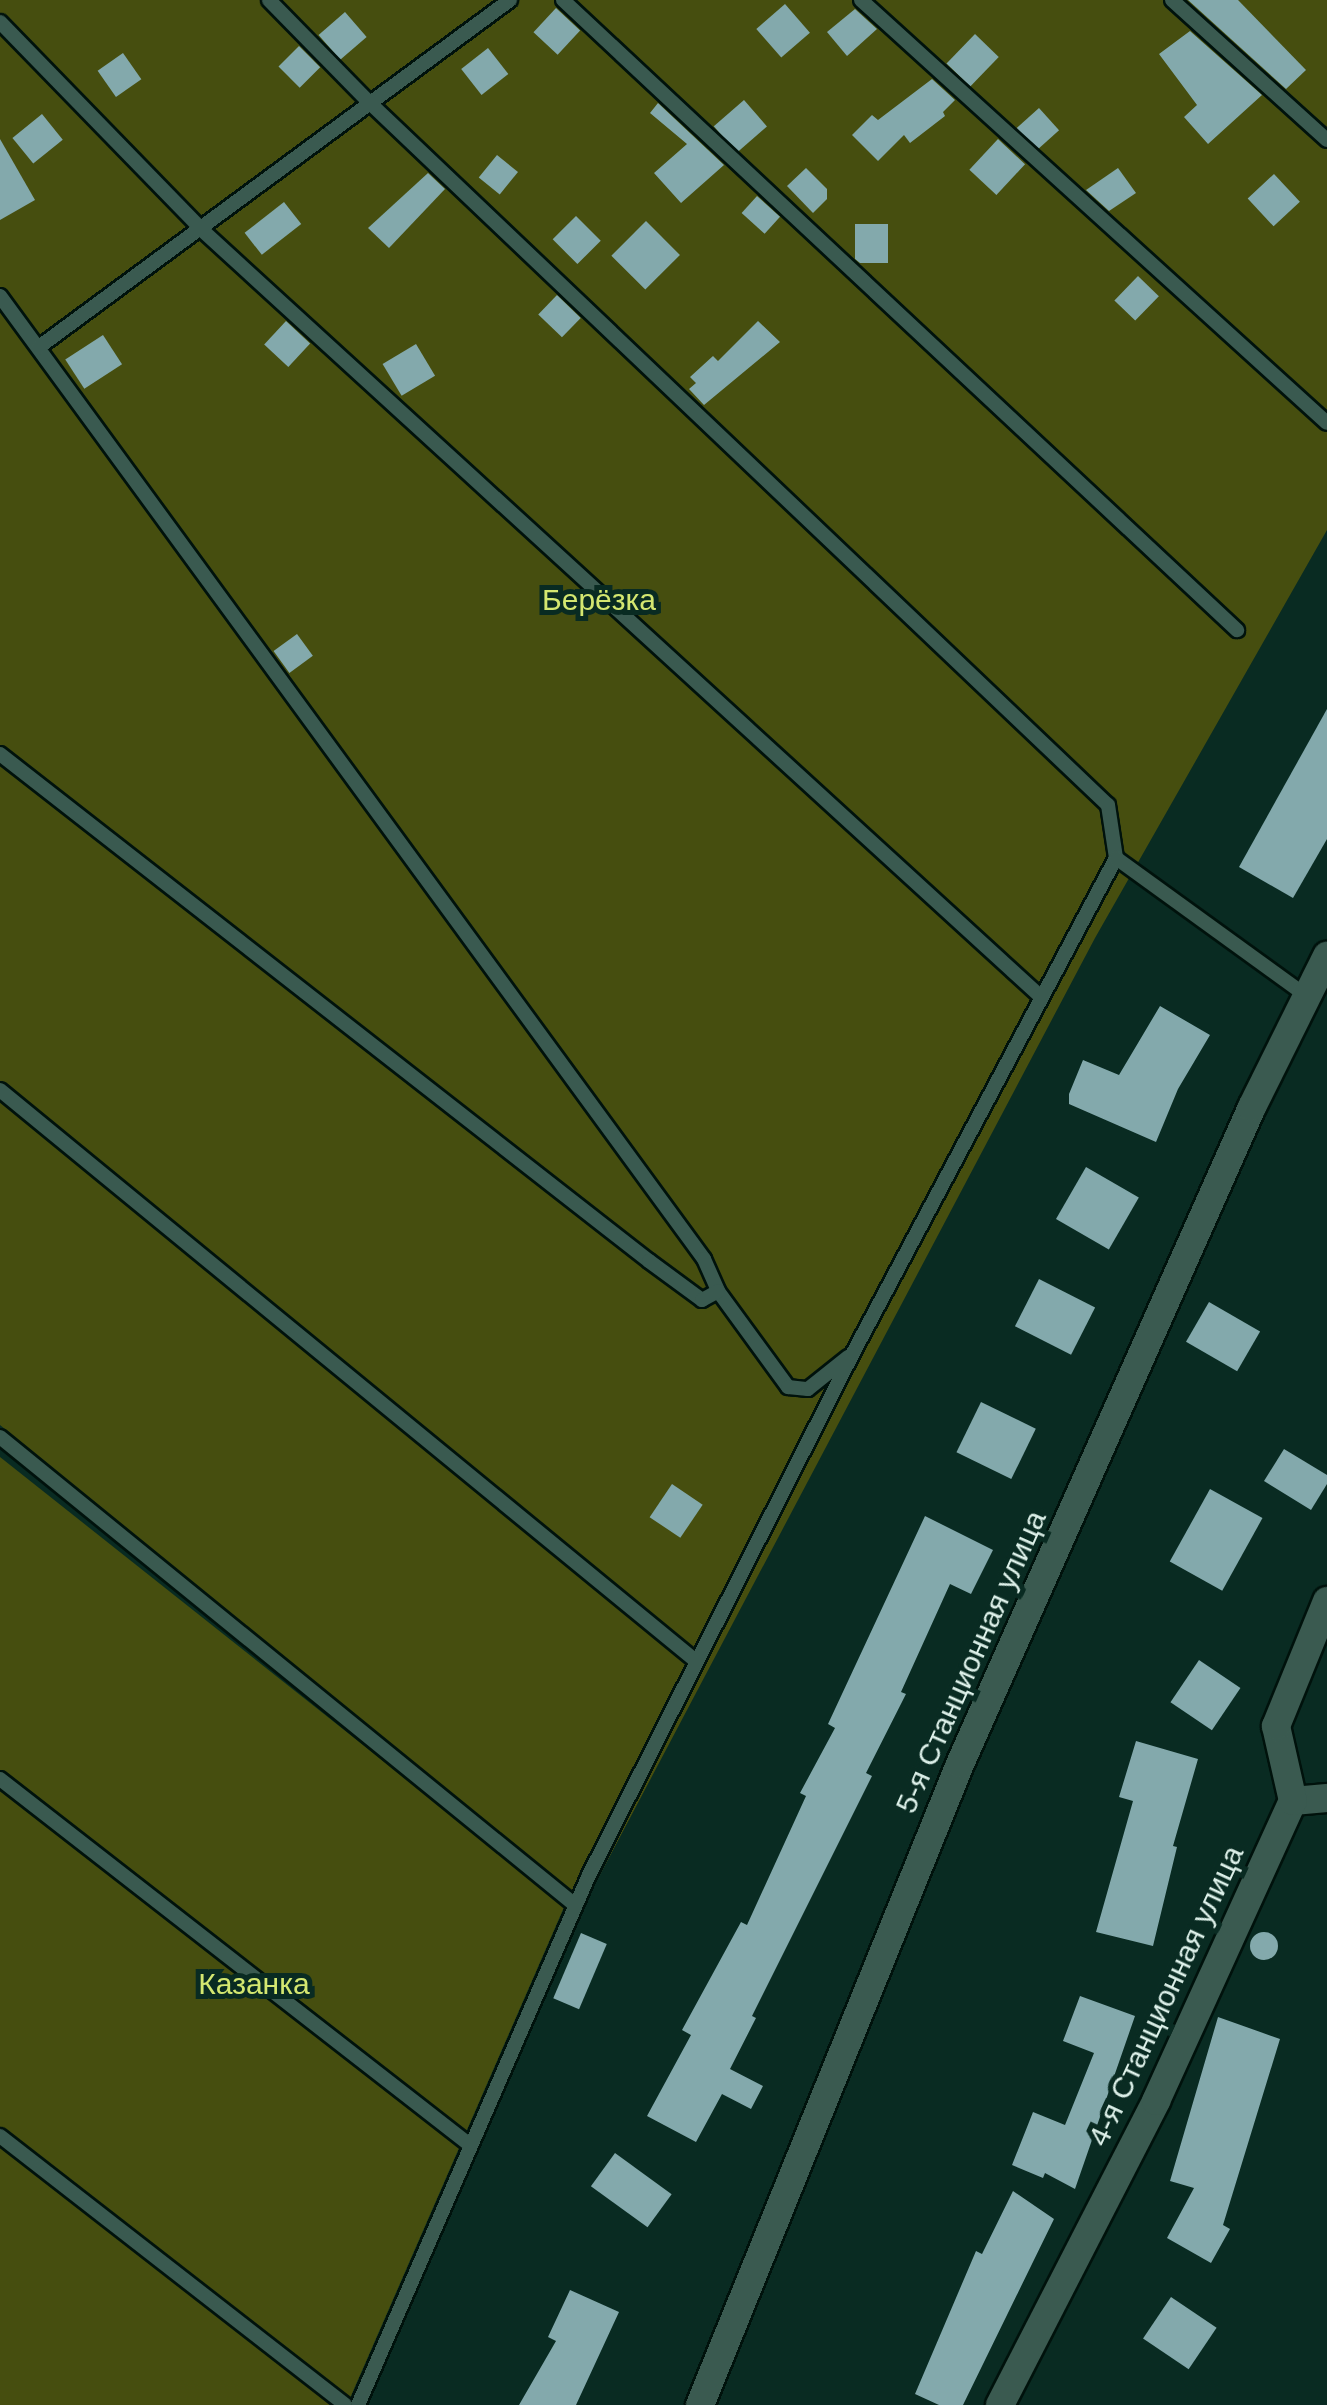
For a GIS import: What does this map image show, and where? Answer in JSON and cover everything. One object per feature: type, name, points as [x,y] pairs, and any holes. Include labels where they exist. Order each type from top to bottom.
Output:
[{"type":"street","name":"5-я Станционная улица","points":[[700,2405],[960,1764],[1304,994],[1327,956]]},
{"type":"street","points":[[1327,1601],[1276,1726],[1293,1801],[1327,1798]]},
{"type":"street","name":"4-я Станционная улица","points":[[1000,2405],[1156,2101],[1293,1801]]},
{"type":"lane","points":[[269,0],[372,104],[1108,805],[1116,858],[1039,996],[853,1353],[575,1904],[358,2405]]},
{"type":"lane","points":[[38,346],[202,230],[510,0]]},
{"type":"lane","points":[[563,0],[1237,630]]},
{"type":"lane","points":[[861,0],[1327,422]]},
{"type":"lane","points":[[1172,0],[1327,140]]},
{"type":"lane","points":[[0,22],[202,230],[1039,996]]},
{"type":"lane","points":[[1,299],[704,1260],[718,1291],[788,1387],[808,1389],[853,1353]]},
{"type":"lane","points":[[0,754],[675,1281],[702,1300],[718,1291]]},
{"type":"lane","points":[[1116,858],[1304,994]]},
{"type":"lane","points":[[0,1090],[696,1661]]},
{"type":"lane","points":[[0,1437],[575,1904]]},
{"type":"lane","points":[[0,1779],[470,2146]]},
{"type":"lane","points":[[0,2136],[344,2405]]},
{"type":"green space","name":"Берёзка","points":[[0,0],[1327,0],[1327,530],[1095,938],[584,1905],[0,1425]]},
{"type":"green space","name":"Казанка","points":[[0,1457],[565,1905],[347,2405],[0,2405]]},
{"type":"building","points":[[1188,0],[1238,0],[1306,70],[1286,89]]},
{"type":"building","points":[[785,4],[810,33],[781,58],[756,29]]},
{"type":"building","points":[[556,8],[580,31],[558,55],[533,32]]},
{"type":"building","points":[[855,9],[877,29],[847,56],[827,32]]},
{"type":"building","points":[[345,12],[367,37],[340,60],[319,35]]},
{"type":"building","points":[[1190,31],[1262,95],[1208,144],[1184,117],[1197,105],[1159,54]]},
{"type":"building","points":[[975,34],[999,57],[970,86],[947,63]]},
{"type":"building","points":[[299,46],[320,67],[300,88],[278,67]]},
{"type":"building","points":[[488,48],[508,74],[482,95],[461,69]]},
{"type":"building","points":[[123,53],[141,79],[116,97],[98,71]]},
{"type":"building","points":[[932,79],[955,100],[943,112],[945,116],[910,143],[904,135],[878,161],[852,135],[872,115],[878,120]]},
{"type":"building","points":[[744,100],[767,126],[737,153],[714,126]]},
{"type":"building","points":[[658,103],[724,165],[681,203],[654,173],[687,144],[650,113]]},
{"type":"building","points":[[1039,108],[1059,130],[1037,150],[1017,128]]},
{"type":"building","points":[[42,114],[63,140],[33,164],[12,138]]},
{"type":"building","points":[[0,139],[35,200],[0,220]]},
{"type":"building","points":[[998,139],[1025,164],[996,195],[969,170]]},
{"type":"building","points":[[497,155],[518,172],[500,195],[479,178]]},
{"type":"building","points":[[806,168],[827,189],[827,199],[813,213],[787,186]]},
{"type":"building","points":[[1118,168],[1136,193],[1109,211],[1086,190]]},
{"type":"building","points":[[428,173],[445,189],[389,248],[368,228]]},
{"type":"building","points":[[1274,174],[1300,202],[1274,226],[1248,199]]},
{"type":"building","points":[[757,196],[780,217],[765,234],[742,213]]},
{"type":"building","points":[[284,202],[301,224],[262,255],[245,233]]},
{"type":"building","points":[[576,216],[601,241],[577,264],[553,239]]},
{"type":"building","points":[[646,221],[680,255],[645,290],[611,256]]},
{"type":"building","points":[[855,224],[888,224],[888,263],[860,263],[855,259]]},
{"type":"building","points":[[1138,276],[1159,296],[1135,321],[1114,300]]},
{"type":"building","points":[[557,295],[581,318],[562,337],[538,314]]},
{"type":"building","points":[[286,321],[310,344],[288,367],[264,344]]},
{"type":"building","points":[[758,321],[780,342],[704,405],[689,389],[696,383],[690,377],[713,356],[718,361]]},
{"type":"building","points":[[103,335],[122,364],[84,389],[65,360]]},
{"type":"building","points":[[416,344],[435,376],[402,396],[383,364]]},
{"type":"building","points":[[297,634],[313,656],[289,673],[274,651]]},
{"type":"building","points":[[1327,709],[1327,839],[1293,898],[1239,867]]},
{"type":"building","points":[[1160,1006],[1210,1035],[1178,1089],[1156,1142],[1069,1104],[1069,1094],[1083,1060],[1119,1075]]},
{"type":"building","points":[[1086,1167],[1139,1198],[1109,1249],[1056,1219]]},
{"type":"building","points":[[1039,1279],[1095,1308],[1071,1355],[1015,1326]]},
{"type":"building","points":[[1209,1302],[1260,1332],[1237,1371],[1186,1342]]},
{"type":"building","points":[[981,1402],[1036,1429],[1011,1479],[956,1452]]},
{"type":"building","points":[[1284,1449],[1327,1475],[1327,1484],[1311,1510],[1264,1481]]},
{"type":"building","points":[[672,1484],[703,1505],[680,1538],[650,1517]]},
{"type":"building","points":[[1210,1489],[1262,1518],[1222,1591],[1170,1562]]},
{"type":"building","points":[[925,1516],[993,1550],[971,1594],[950,1584],[901,1692],[906,1694],[866,1773],[872,1776],[752,2016],[756,2018],[730,2069],[763,2086],[751,2109],[722,2094],[696,2142],[647,2116],[691,2035],[682,2030],[741,1922],[747,1925],[806,1796],[800,1793],[835,1728],[828,1724]]},
{"type":"building","points":[[1199,1660],[1240,1688],[1212,1730],[1170,1702]]},
{"type":"building","points":[[1136,1741],[1198,1759],[1173,1846],[1177,1847],[1153,1946],[1096,1932],[1133,1801],[1119,1797]]},
{"type":"building","points":[[1264,1932],[1274,1936],[1278,1946],[1274,1956],[1264,1960],[1254,1956],[1250,1946],[1254,1936]]},
{"type":"building","points":[[581,1933],[607,1944],[579,2009],[553,1998]]},
{"type":"building","points":[[1080,1996],[1135,2016],[1075,2189],[1045,2173],[1043,2178],[1012,2165],[1033,2112],[1065,2125],[1094,2053],[1063,2041]]},
{"type":"building","points":[[1218,2017],[1280,2039],[1223,2225],[1230,2229],[1211,2263],[1167,2238],[1194,2188],[1170,2181]]},
{"type":"building","points":[[615,2153],[672,2194],[648,2227],[591,2186]]},
{"type":"building","points":[[1013,2191],[1054,2219],[963,2405],[939,2405],[915,2394],[976,2251],[982,2254]]},
{"type":"building","points":[[570,2290],[619,2312],[576,2405],[519,2405],[556,2341],[548,2337]]},
{"type":"building","points":[[1171,2297],[1217,2328],[1189,2369],[1143,2338]]}]
